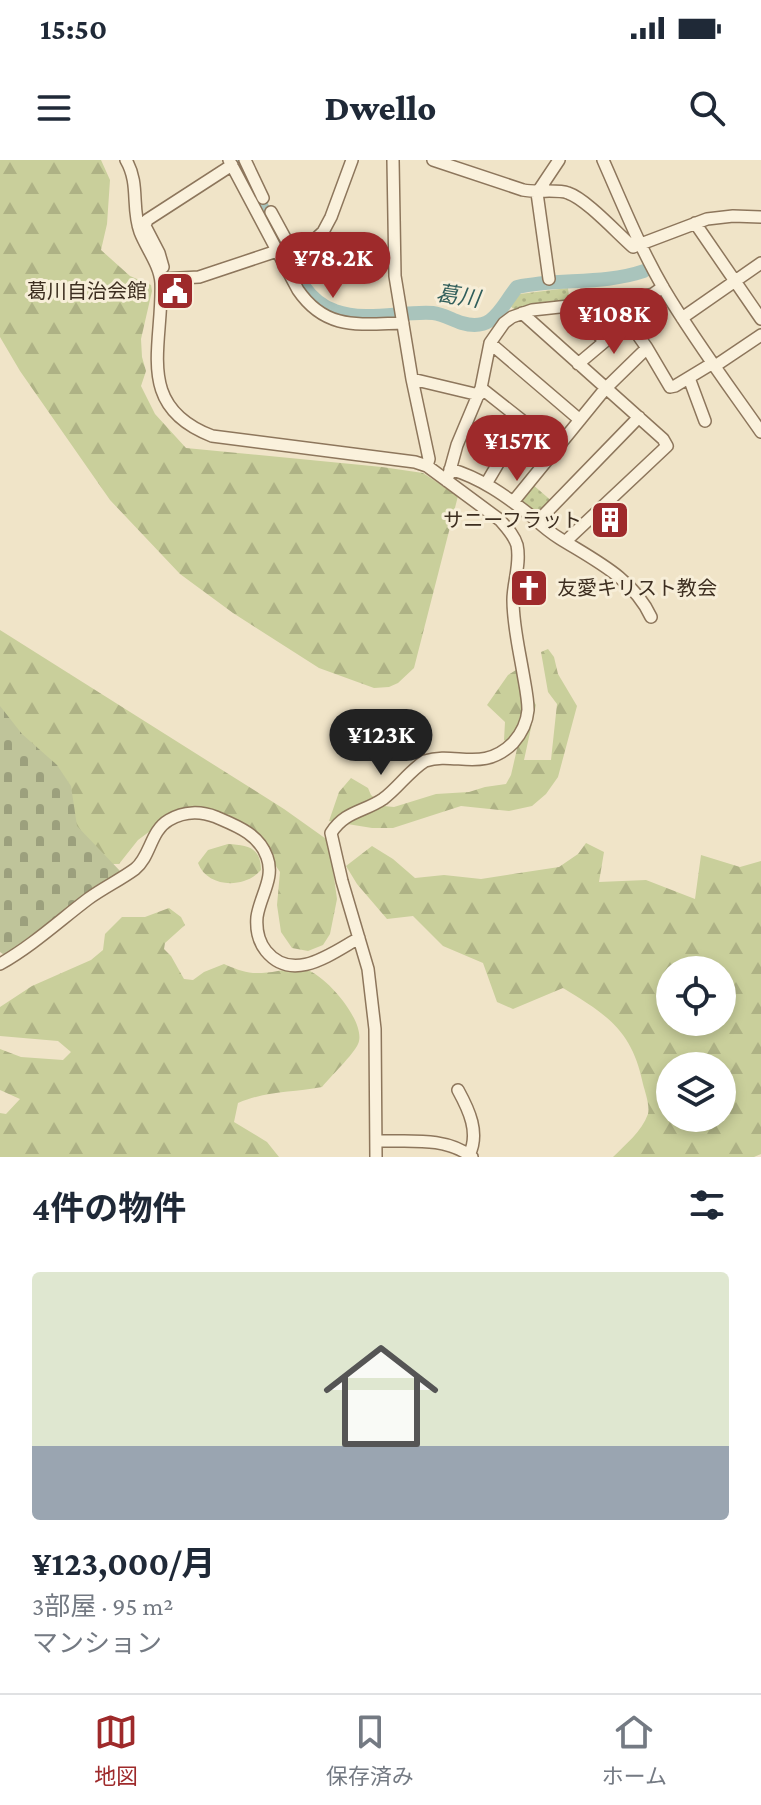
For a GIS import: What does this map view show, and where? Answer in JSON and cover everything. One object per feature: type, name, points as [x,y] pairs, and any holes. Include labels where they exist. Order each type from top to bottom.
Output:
[{"type":"street","points":[[126,160],[135,183],[140,232],[163,279]]},
{"type":"street","points":[[245,160],[263,198]]},
{"type":"street","points":[[163,279],[199,277],[311,243],[323,232],[331,217],[352,160]]},
{"type":"street","points":[[393,160],[395,276],[429,459],[427,466]]},
{"type":"street","points":[[472,174],[476,160]]},
{"type":"street","points":[[549,279],[537,193],[559,160]]},
{"type":"street","points":[[603,160],[640,245],[663,287],[760,428]]},
{"type":"street","points":[[438,161],[523,190],[570,194],[633,247],[707,219],[761,217]]},
{"type":"street","points":[[376,1157],[375,1029],[368,969],[331,833],[337,823],[384,798],[425,761],[434,758],[478,760],[501,752],[518,737],[527,718],[527,697],[513,599],[518,550],[509,530],[500,520],[448,475],[427,466],[402,460],[212,436],[195,430],[173,412],[157,379],[163,279],[159,253],[145,226],[147,220],[230,163],[304,298],[315,309],[331,319],[352,324],[402,317]]},
{"type":"street","points":[[271,212],[290,247]]},
{"type":"street","points":[[695,223],[761,319]]},
{"type":"street","points":[[682,318],[761,263]]},
{"type":"street","points":[[448,475],[480,391],[490,343],[504,323],[532,310],[644,297],[663,287]]},
{"type":"street","points":[[614,301],[670,387],[714,365],[761,335]]},
{"type":"street","points":[[568,307],[605,341]]},
{"type":"street","points":[[522,313],[663,439],[667,446],[566,541]]},
{"type":"street","points":[[578,364],[628,322]]},
{"type":"street","points":[[490,343],[580,420]]},
{"type":"street","points":[[513,502],[605,389],[647,348]]},
{"type":"street","points":[[689,378],[705,421]]},
{"type":"street","points":[[412,379],[480,391],[557,448]]},
{"type":"street","points":[[538,521],[639,417]]},
{"type":"street","points":[[486,484],[523,421]]},
{"type":"street","points":[[448,475],[469,475],[513,502],[560,539],[623,579],[646,606],[651,617]]},
{"type":"street","points":[[0,964],[37,941],[87,899],[136,868],[164,824],[189,813],[211,815],[241,828],[263,849],[268,859],[269,874],[257,925],[262,945],[272,957],[286,964],[304,965],[319,961],[359,938]]},
{"type":"street","points":[[376,1141],[441,1143],[456,1147],[470,1156],[475,1130],[458,1090]]},
{"type":"green space","points":[[0,160],[101,160],[110,180],[107,224],[101,250],[130,276],[151,285],[141,339],[146,371],[141,386],[155,414],[186,448],[423,473],[458,496],[414,668],[398,683],[374,688],[319,668],[233,613],[180,574],[110,500],[20,371],[0,337]]},
{"type":"green space","points":[[568,288],[570,304],[518,312],[510,306],[520,294]]},
{"type":"green space","points":[[532,484],[554,503],[540,516],[519,500]]},
{"type":"green space","points":[[0,630],[284,809],[329,841],[337,899],[330,934],[323,945],[308,951],[292,948],[281,932],[277,905],[280,872],[260,843],[190,812],[161,823],[138,840],[119,864],[109,864],[0,758]]},
{"type":"green space","points":[[548,649],[554,657],[558,674],[577,706],[558,777],[546,794],[532,806],[509,811],[461,806],[393,828],[329,821],[339,792],[351,778],[368,788],[371,795],[384,806],[394,807],[436,794],[469,792],[506,784],[517,749],[504,740],[505,722],[487,705],[508,675],[516,670],[536,705],[524,760],[551,760],[557,704],[548,692],[541,652]]},
{"type":"green space","points":[[0,706],[22,734],[57,765],[71,786],[77,826],[121,872],[8,954],[0,952]]},
{"type":"green space","points":[[586,843],[604,852],[599,882],[646,880],[695,899],[701,855],[740,867],[761,861],[761,1154],[754,1157],[613,1157],[637,1132],[648,1114],[638,1065],[632,1050],[615,1026],[563,988],[513,1009],[497,1002],[483,963],[443,946],[413,916],[387,919],[346,866],[372,846],[415,878],[444,875],[481,879],[559,867],[578,854]]},
{"type":"green space","points":[[228,844],[241,845],[256,852],[261,870],[236,883],[209,877],[198,863],[208,850]]},
{"type":"green space","points":[[169,908],[181,917],[185,925],[165,943],[164,949],[184,979],[193,980],[224,964],[253,973],[297,969],[312,972],[332,988],[350,1012],[359,1035],[356,1048],[322,1087],[270,1094],[238,1103],[234,1122],[267,1142],[279,1157],[0,1157],[0,1113],[6,1114],[20,1099],[0,1090],[0,1049],[21,1057],[63,1060],[71,1052],[58,1041],[0,1036],[0,1007],[32,986],[91,960],[103,950],[105,934],[122,917],[145,917]]},
{"type":"waterway","name":"葛川","points":[[236,160],[297,277],[313,298],[335,311],[359,316],[433,313],[462,323],[482,324],[501,310],[517,287],[613,278],[644,271]]},
{"type":"place","name":"葛川自治会館","points":[[175,291]]},
{"type":"place","name":"サニーフラット","points":[[610,520]]},
{"type":"place","name":"友愛キリスト教会","points":[[529,588]]}]
